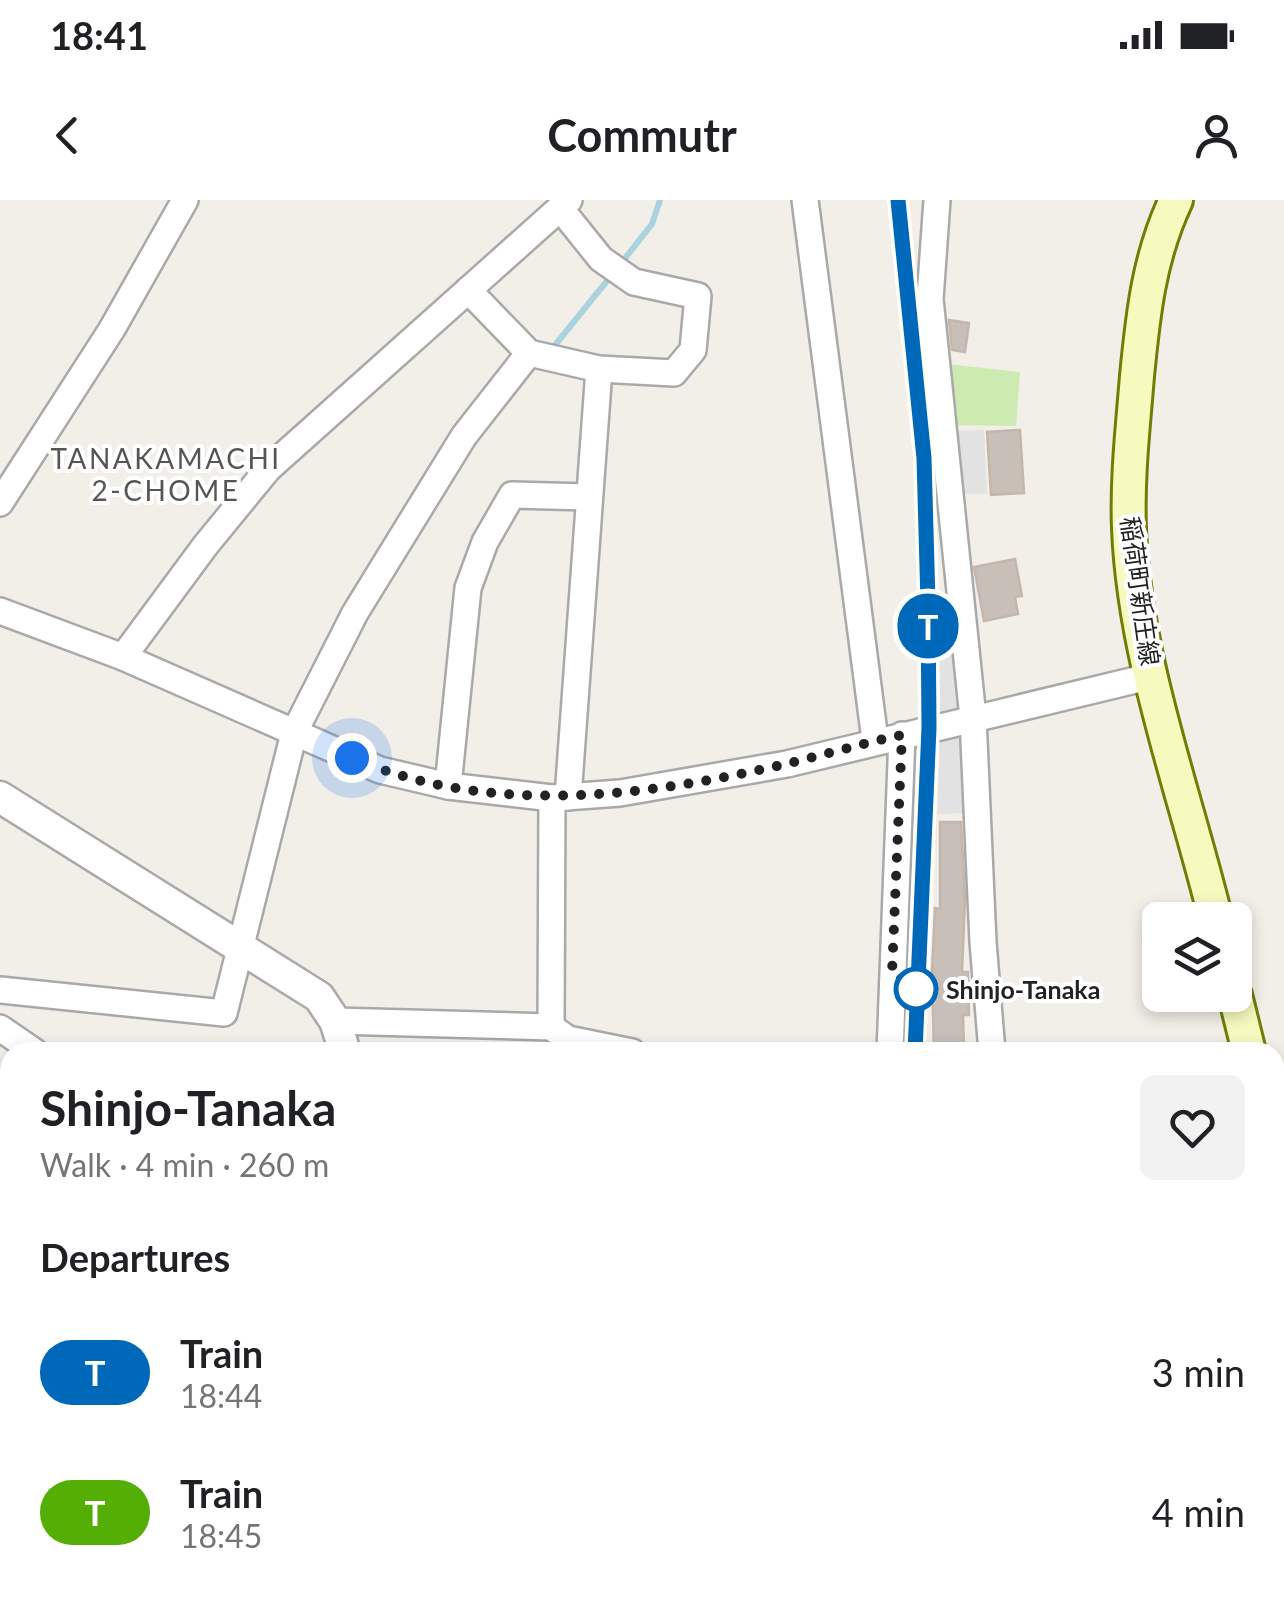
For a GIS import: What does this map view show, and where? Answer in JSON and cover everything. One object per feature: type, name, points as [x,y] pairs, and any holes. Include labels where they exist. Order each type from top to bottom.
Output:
[{"type":"main road","name":"稲荷町新庄線","points":[[1176,200],[1160,232],[1150,268],[1131,450],[1129,528],[1138,606],[1152,676],[1211,902]]},
{"type":"main road","points":[[1239,1012],[1247,1042]]},
{"type":"street","points":[[0,503],[112,329],[185,200]]},
{"type":"street","points":[[804,200],[876,740]]},
{"type":"street","points":[[936,200],[930,299],[972,718],[982,942],[991,1042]]},
{"type":"street","points":[[123,657],[268,469],[468,290],[565,204],[601,259],[634,282],[698,296],[693,350],[674,373],[599,369],[529,353],[468,290]]},
{"type":"street","points":[[0,990],[224,1013],[294,733],[355,613],[464,436],[529,353]]},
{"type":"street","points":[[551,1026],[560,797],[599,369]]},
{"type":"street","points":[[448,786],[468,588],[484,542],[512,494],[590,497]]},
{"type":"street","points":[[0,611],[123,657],[380,770],[448,786],[560,797],[620,793],[786,764],[1152,676]]},
{"type":"street","points":[[890,1042],[902,735]]},
{"type":"street","points":[[0,797],[320,996],[342,1042]]},
{"type":"street","points":[[335,1021],[551,1026],[568,1038],[586,1042]]},
{"type":"green space","points":[[946,364],[1020,372],[1016,426],[949,425]]},
{"type":"shaded area","points":[[984,430],[987,494],[952,494],[950,431]]},
{"type":"shaded area","points":[[954,643],[962,712],[940,716],[939,644]]},
{"type":"shaded area","points":[[963,733],[968,813],[937,814],[940,736]]},
{"type":"building","points":[[949,320],[969,323],[965,352],[952,350]]},
{"type":"building","points":[[1020,430],[1024,493],[991,495],[987,432]]},
{"type":"building","points":[[1015,559],[1022,596],[1015,597],[1018,614],[984,621],[974,567]]},
{"type":"building","points":[[940,822],[961,822],[965,898],[962,972],[968,972],[969,1015],[963,1015],[964,1042],[934,1042],[935,908],[940,909]]},
{"type":"waterway","points":[[619,266],[652,224],[660,200]]},
{"type":"waterway","points":[[551,350],[611,276]]},
{"type":"railway","points":[[898,200],[924,458],[929,727],[915,1042]]},
{"type":"train","name":"T","points":[[898,200],[924,458],[928,603],[929,728],[915,1042]]},
{"type":"place","name":"Shinjo-Tanaka","points":[[916,989]]},
{"type":"district","name":"TANAKAMACHI 2-CHOME","points":[[166,474]]},
{"type":"route","points":[[352,758],[380,770],[448,786],[552,798],[620,793],[702,780],[902,735],[892,973],[916,989]]}]
